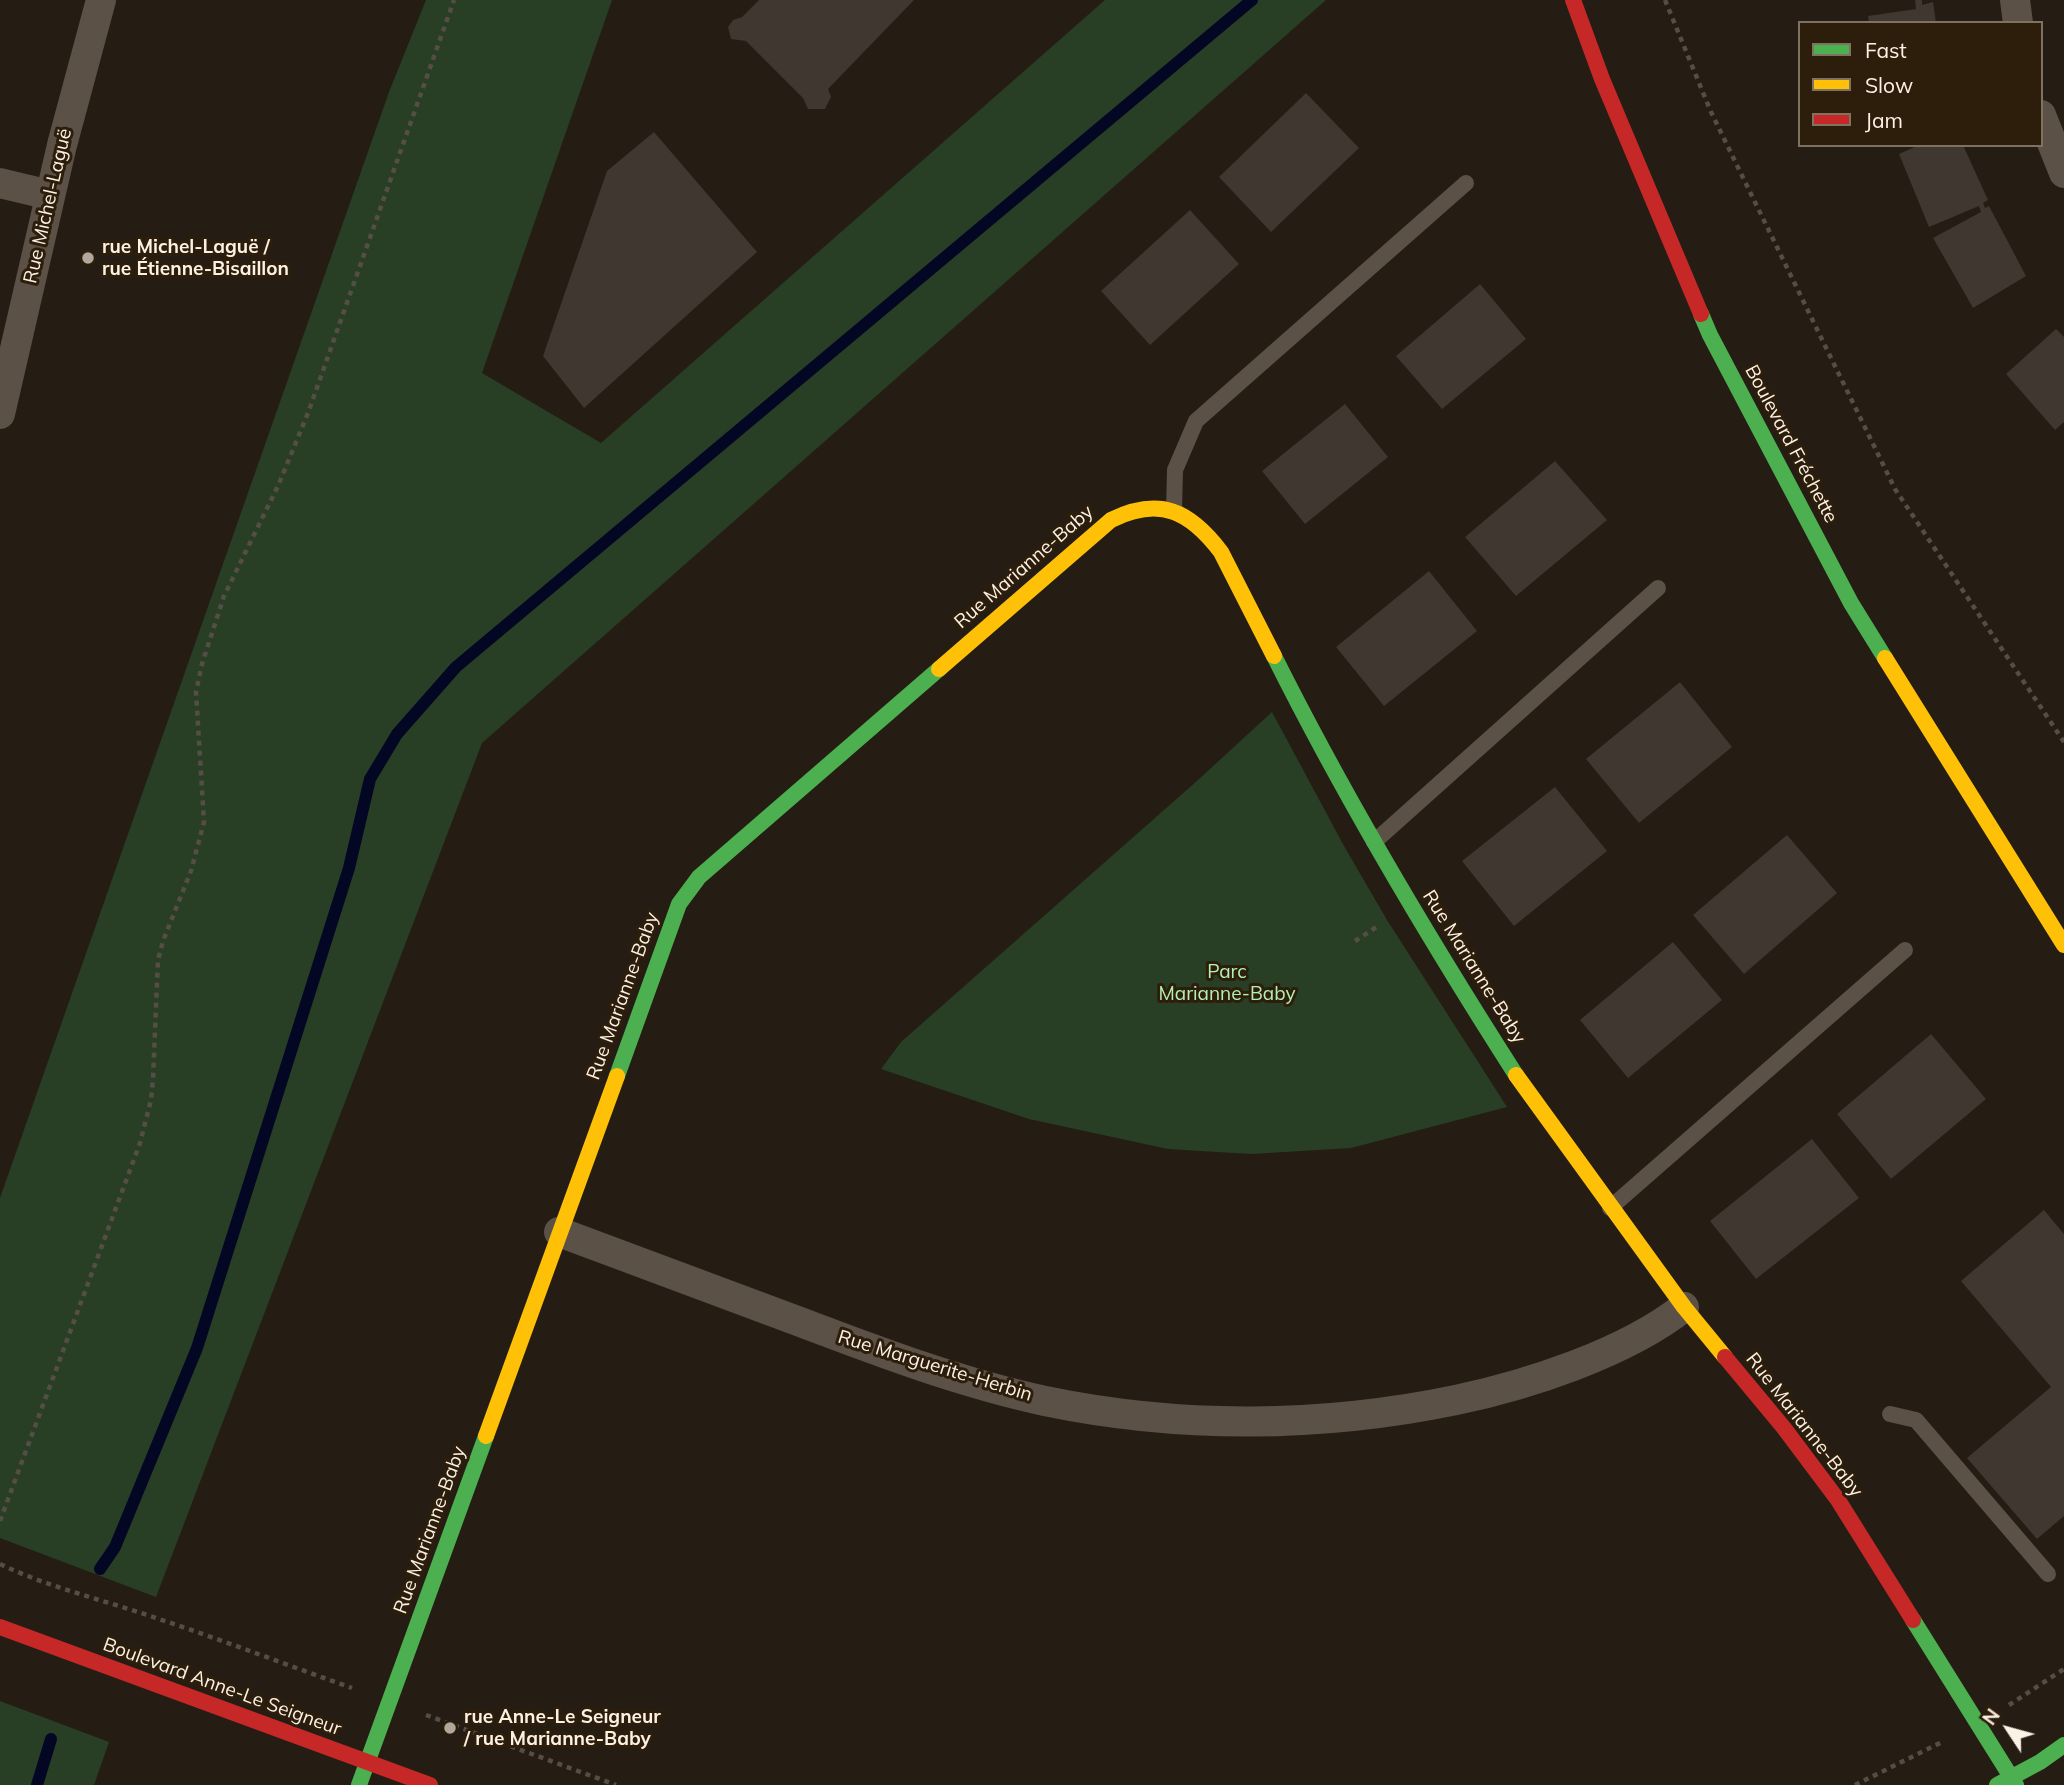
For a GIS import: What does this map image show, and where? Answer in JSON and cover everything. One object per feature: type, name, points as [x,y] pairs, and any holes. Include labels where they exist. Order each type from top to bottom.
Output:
[{"type":"street","name":"Rue Michel-Laguë","points":[[0,414],[50,195],[101,0]]},
{"type":"street","name":"Boulevard Fréchette","points":[[1573,0],[1602,79],[1710,335],[1851,603],[2064,945]]},
{"type":"street","points":[[2015,0],[2018,21]]},
{"type":"street","points":[[2043,120],[2064,173]]},
{"type":"street","points":[[0,183],[50,195]]},
{"type":"street","name":"Rue Marianne-Baby","points":[[359,1785],[672,921],[688,890],[712,866],[1111,520],[1146,506],[1174,511],[1201,527],[1221,552],[1304,716],[1374,842],[1464,994],[1529,1096],[1684,1307],[1784,1428],[1838,1500],[2008,1782]]},
{"type":"street","name":"Boulevard Fréchette","points":[[2023,881],[2064,914]]},
{"type":"street","name":"Rue Marguerite-Herbin","points":[[559,1232],[900,1360],[1046,1401],[1143,1416],[1305,1421],[1362,1417],[1430,1405],[1511,1386],[1564,1368],[1639,1337],[1684,1307]]},
{"type":"street","name":"Boulevard Anne-Le Seigneur","points":[[0,1627],[430,1785]]},
{"type":"street","points":[[2008,1782],[2064,1745]]},
{"type":"lane","points":[[1174,511],[1175,470],[1196,421],[1466,183]]},
{"type":"lane","points":[[1374,842],[1658,588]]},
{"type":"lane","points":[[1610,1208],[1905,950]]},
{"type":"lane","points":[[1890,1414],[1916,1420],[2048,1574]]},
{"type":"path","points":[[0,1521],[140,1143],[151,1100],[158,960],[191,870],[204,822],[196,692],[202,664],[224,596],[278,486],[308,413],[454,0]]},
{"type":"path","points":[[1665,0],[1711,111],[1895,489],[2064,742]]},
{"type":"path","name":"Boulevard Anne-Le Seigneur","points":[[0,1564],[92,1599],[153,1617],[360,1690]]},
{"type":"path","points":[[2005,1707],[2064,1669]]},
{"type":"path","points":[[417,1712],[616,1785]]},
{"type":"path","points":[[1855,1785],[1949,1738]]},
{"type":"green space","points":[[426,0],[612,0],[482,373],[601,443],[1105,0],[1326,0],[482,743],[156,1597],[0,1538],[0,1198],[389,92]]},
{"type":"green space","name":"Parc Marianne-Baby","points":[[1272,712],[1387,920],[1507,1107],[1351,1148],[1251,1154],[1168,1149],[1029,1119],[881,1069],[901,1042]]},
{"type":"green space","points":[[0,1701],[109,1742],[94,1785],[0,1785]]},
{"type":"building","points":[[759,0],[914,0],[828,89],[831,97],[825,109],[808,109],[803,98],[746,41],[731,39],[728,27],[733,20],[742,17]]},
{"type":"building","points":[[1915,0],[1922,0],[1922,5],[1933,2],[1936,21],[1869,21],[1868,16],[1916,9]]},
{"type":"building","points":[[1306,93],[1359,148],[1271,232],[1219,177]]},
{"type":"building","points":[[654,132],[757,252],[584,408],[543,356],[607,171]]},
{"type":"building","points":[[1915,147],[1964,147],[1988,200],[1983,203],[1985,208],[1989,206],[2026,276],[1973,308],[1933,238],[1981,212],[1979,206],[1929,227],[1899,154]]},
{"type":"building","points":[[1190,210],[1239,264],[1150,345],[1101,291]]},
{"type":"building","points":[[1480,284],[1526,339],[1442,409],[1396,356]]},
{"type":"building","points":[[2056,329],[2064,337],[2064,422],[2055,430],[2006,374]]},
{"type":"building","points":[[1345,404],[1388,457],[1305,524],[1262,471]]},
{"type":"building","points":[[1555,461],[1607,520],[1516,596],[1465,537]]},
{"type":"building","points":[[1429,571],[1477,631],[1384,706],[1336,647]]},
{"type":"building","points":[[1680,682],[1732,747],[1639,823],[1586,759]]},
{"type":"building","points":[[1555,787],[1607,851],[1514,926],[1462,861]]},
{"type":"building","points":[[1787,835],[1837,893],[1744,974],[1693,915]]},
{"type":"building","points":[[1673,942],[1722,1000],[1628,1078],[1580,1020]]},
{"type":"building","points":[[1931,1034],[1986,1099],[1891,1179],[1837,1114]]},
{"type":"building","points":[[1812,1139],[1859,1198],[1756,1279],[1710,1221]]},
{"type":"building","points":[[2044,1210],[2064,1234],[2064,1516],[2037,1539],[1967,1458],[2051,1387],[1961,1281]]},
{"type":"waterway","points":[[100,1569],[115,1547],[197,1348],[349,868],[370,779],[397,734],[456,667],[1252,0]]},
{"type":"waterway","points":[[37,1785],[51,1739]]},
{"type":"traffic: fast","points":[[1701,314],[1851,603],[1885,658]]},
{"type":"traffic: fast","points":[[1274,656],[1389,868],[1516,1075]]},
{"type":"traffic: fast","points":[[617,1076],[679,904],[699,877],[939,669]]},
{"type":"traffic: fast","points":[[359,1785],[486,1436]]},
{"type":"traffic: fast","points":[[1913,1620],[2016,1785]]},
{"type":"traffic: fast","points":[[1997,1785],[2040,1762],[2064,1745]]},
{"type":"traffic: slow","points":[[939,669],[1111,520],[1144,509],[1173,512],[1198,526],[1209,538],[1221,552],[1274,656]]},
{"type":"traffic: slow","points":[[1885,658],[2064,945]]},
{"type":"traffic: slow","points":[[1516,1075],[1684,1307],[1725,1357]]},
{"type":"traffic: slow","points":[[486,1436],[617,1076]]},
{"type":"traffic: jam","points":[[1573,0],[1602,79],[1701,314]]},
{"type":"traffic: jam","points":[[1725,1357],[1784,1428],[1838,1500],[1913,1620]]},
{"type":"traffic: jam","points":[[0,1627],[430,1785]]},
{"type":"place","name":"rue Michel-Laguë / rue Étienne-Bisaillon","points":[[88,258]]},
{"type":"place","name":"rue Anne-Le Seigneur / rue Marianne-Baby","points":[[450,1728]]}]
